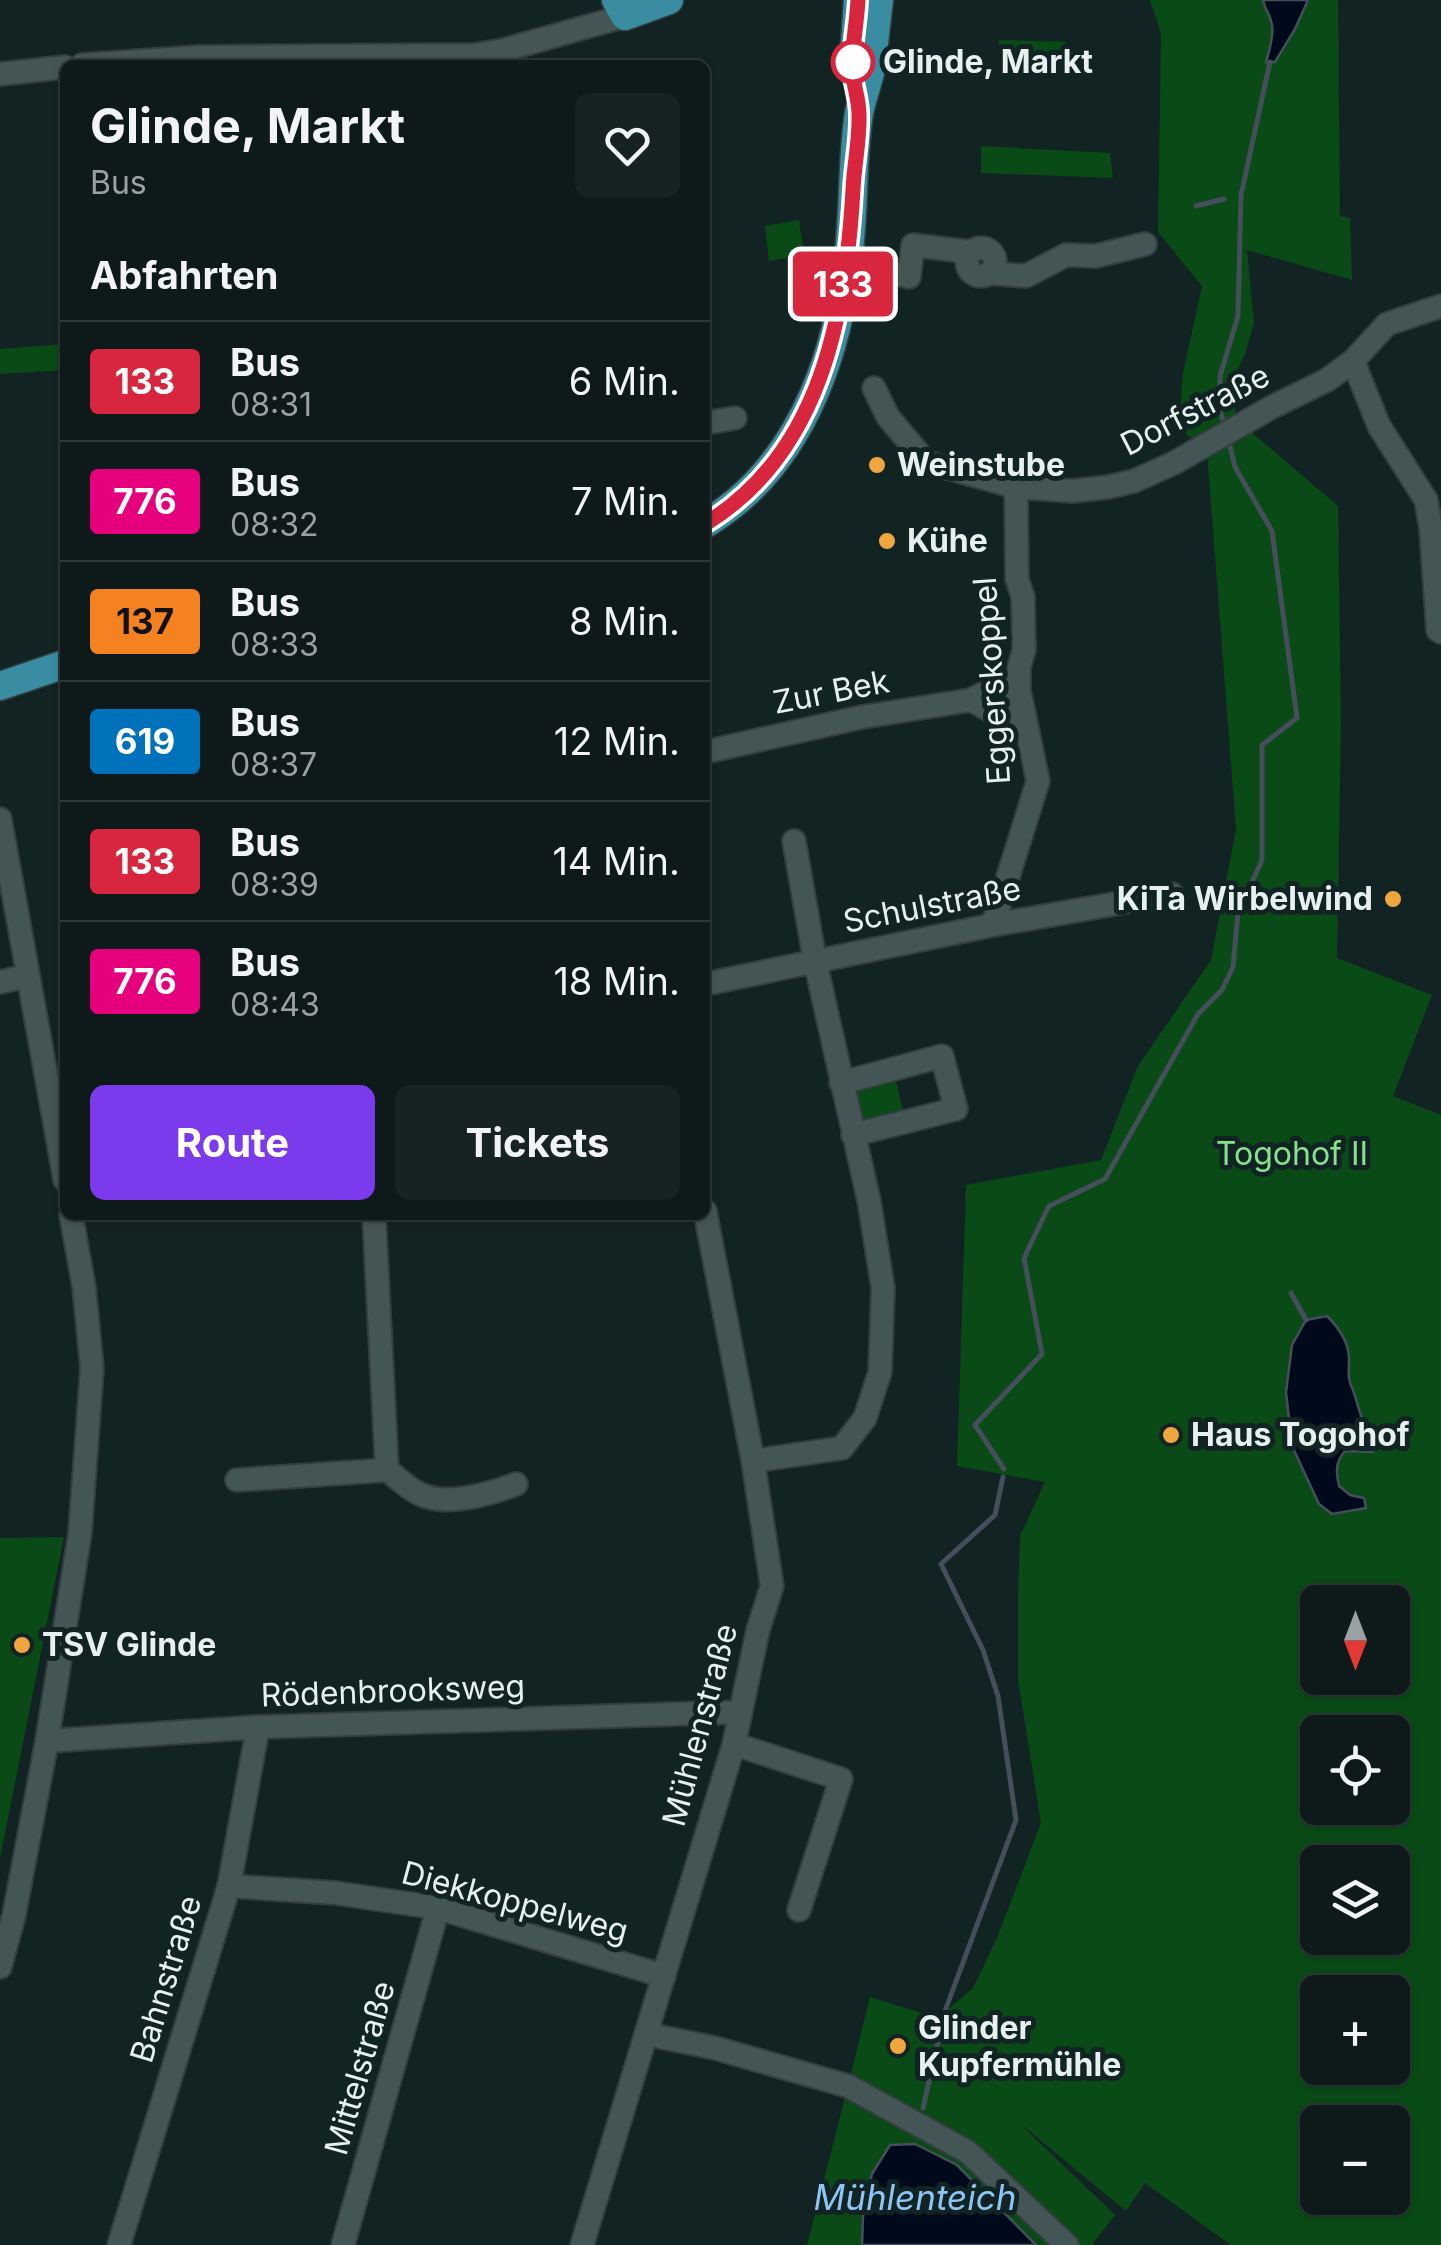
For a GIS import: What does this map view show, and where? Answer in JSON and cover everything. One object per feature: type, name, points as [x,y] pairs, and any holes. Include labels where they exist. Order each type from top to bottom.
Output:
[{"type":"main road","points":[[620,8],[670,0]]},
{"type":"main road","points":[[858,0],[852,69],[859,113]]},
{"type":"main road","points":[[710,521],[752,489],[775,462],[799,425],[829,354],[851,230],[859,113],[870,72],[879,0]]},
{"type":"main road","points":[[0,686],[60,666]]},
{"type":"street","points":[[425,60],[504,50],[620,8]]},
{"type":"street","points":[[155,60],[361,60]]},
{"type":"street","points":[[0,74],[60,68]]},
{"type":"street","points":[[846,264],[908,277],[913,246],[970,252],[966,260],[976,276],[1026,276],[1066,255],[1096,256],[1145,244]]},
{"type":"street","name":"Dorfstraße","points":[[874,388],[888,417],[926,462],[1016,486],[1060,490],[1108,487],[1174,463],[1326,380],[1354,360],[1387,324],[1441,306]]},
{"type":"street","points":[[1354,360],[1379,426],[1426,500],[1441,632]]},
{"type":"street","points":[[710,423],[736,418]]},
{"type":"street","name":"Eggerskoppel","points":[[994,925],[1038,781],[1019,667],[1024,650],[1024,598],[1017,579],[1016,486]]},
{"type":"street","name":"Zur Bek","points":[[710,751],[862,717],[971,700],[1000,685],[1022,701]]},
{"type":"street","points":[[0,819],[60,1153]]},
{"type":"street","points":[[754,1460],[842,1448],[865,1418],[880,1372],[883,1288],[869,1201],[814,961],[794,841]]},
{"type":"street","name":"Schulstraße","points":[[710,983],[994,925],[1172,894]]},
{"type":"street","points":[[0,982],[27,976]]},
{"type":"street","points":[[841,1084],[942,1056],[956,1109],[853,1135]]},
{"type":"street","points":[[0,1967],[47,1741],[80,1533],[92,1368],[72,1220]]},
{"type":"street","points":[[374,1220],[387,1470]]},
{"type":"street","name":"Mühlenstraße","points":[[582,2245],[734,1744],[758,1630],[772,1586],[754,1460],[707,1220]]},
{"type":"street","points":[[237,1480],[387,1470],[421,1496],[454,1499],[489,1494],[516,1484]]},
{"type":"street","name":"Rödenbrooksweg","points":[[47,1741],[258,1728],[740,1712]]},
{"type":"street","name":"Bahnstraße","points":[[118,2245],[229,1886],[258,1728]]},
{"type":"street","points":[[734,1744],[841,1779],[800,1910]]},
{"type":"street","name":"Diekkoppelweg","points":[[229,1886],[336,1893],[438,1908],[664,1976]]},
{"type":"street","name":"Mittelstraße","points":[[344,2245],[438,1908]]},
{"type":"street","points":[[646,2034],[715,2048],[848,2086],[968,2152],[1067,2245]]},
{"type":"green space","points":[[1150,0],[1263,0],[1272,30],[1267,62],[1275,61],[1308,0],[1338,0],[1340,216],[1350,218],[1352,280],[1247,250],[1254,323],[1234,378],[1238,423],[1198,445],[1179,427],[1183,373],[1202,286],[1158,232],[1161,33]]},
{"type":"green space","points":[[999,40],[1066,42],[1068,69],[999,66]]},
{"type":"green space","points":[[981,146],[1110,153],[1113,178],[981,173]]},
{"type":"green space","points":[[799,220],[804,255],[769,261],[765,226]]},
{"type":"green space","points":[[60,344],[60,370],[0,374],[0,349]]},
{"type":"green space","name":"Togohof II","points":[[1249,430],[1338,506],[1341,723],[1337,958],[1432,995],[1393,1096],[1441,1115],[1441,2245],[1231,2245],[1145,2183],[1126,2211],[1017,2121],[1115,2215],[1092,2245],[1076,2245],[968,2152],[848,2086],[870,1997],[938,2018],[973,1988],[997,1938],[1041,1823],[1018,1680],[1018,1595],[1020,1536],[1045,1482],[957,1466],[966,1185],[1101,1160],[1138,1066],[1211,960],[1236,829],[1207,452]],"holes":[[[1327,1316],[1347,1347],[1349,1379],[1366,1432],[1356,1450],[1345,1452],[1339,1460],[1338,1481],[1350,1495],[1363,1498],[1365,1508],[1306,1472],[1292,1446]]]},
{"type":"green space","points":[[893,1069],[906,1122],[853,1135],[841,1083]]},
{"type":"green space","name":"TSV Glinde","points":[[64,1537],[0,1858],[0,1538]]},
{"type":"green space","points":[[847,2090],[967,2156],[1061,2245],[1036,2245],[957,2166],[915,2144],[890,2145],[863,2216],[862,2245],[807,2245]]},
{"type":"water","points":[[1263,0],[1308,0],[1275,62],[1266,62],[1272,30]]},
{"type":"water","points":[[1327,1316],[1345,1341],[1350,1382],[1366,1432],[1375,1442],[1373,1452],[1345,1451],[1337,1467],[1339,1486],[1350,1495],[1364,1498],[1366,1508],[1332,1514],[1319,1504],[1292,1446],[1286,1392],[1292,1345],[1306,1320]]},
{"type":"water","name":"Mühlenteich","points":[[915,2144],[957,2165],[1036,2245],[862,2245],[863,2216],[872,2174],[890,2145]]},
{"type":"waterway","points":[[1225,427],[1220,410],[1220,376],[1238,316],[1241,195],[1270,62]]},
{"type":"waterway","points":[[1196,206],[1224,199]]},
{"type":"waterway","points":[[1004,1469],[975,1425],[1042,1354],[1024,1258],[1049,1206],[1105,1179],[1198,1014],[1222,990],[1233,967],[1238,913],[1262,860],[1262,745],[1297,718],[1272,531],[1235,467],[1229,442]]},
{"type":"waterway","points":[[1291,1293],[1306,1320]]},
{"type":"waterway","points":[[923,2108],[945,2011],[1016,1820],[998,1696],[983,1650],[941,1564],[995,1515],[1003,1477]]},
{"type":"bus line","name":"133","points":[[710,521],[752,489],[775,462],[799,425],[829,354],[851,230],[859,113],[852,69],[858,0]]},
{"type":"place","name":"Glinde, Markt","points":[[853,62]]},
{"type":"place","name":"Weinstube","points":[[877,465]]},
{"type":"place","name":"Kühe","points":[[887,541]]},
{"type":"place","name":"KiTa Wirbelwind","points":[[1393,899]]},
{"type":"place","name":"Haus Togohof","points":[[1171,1435]]},
{"type":"place","name":"TSV Glinde","points":[[22,1645]]},
{"type":"place","name":"Glinder Kupfermühle","points":[[898,2046]]}]
